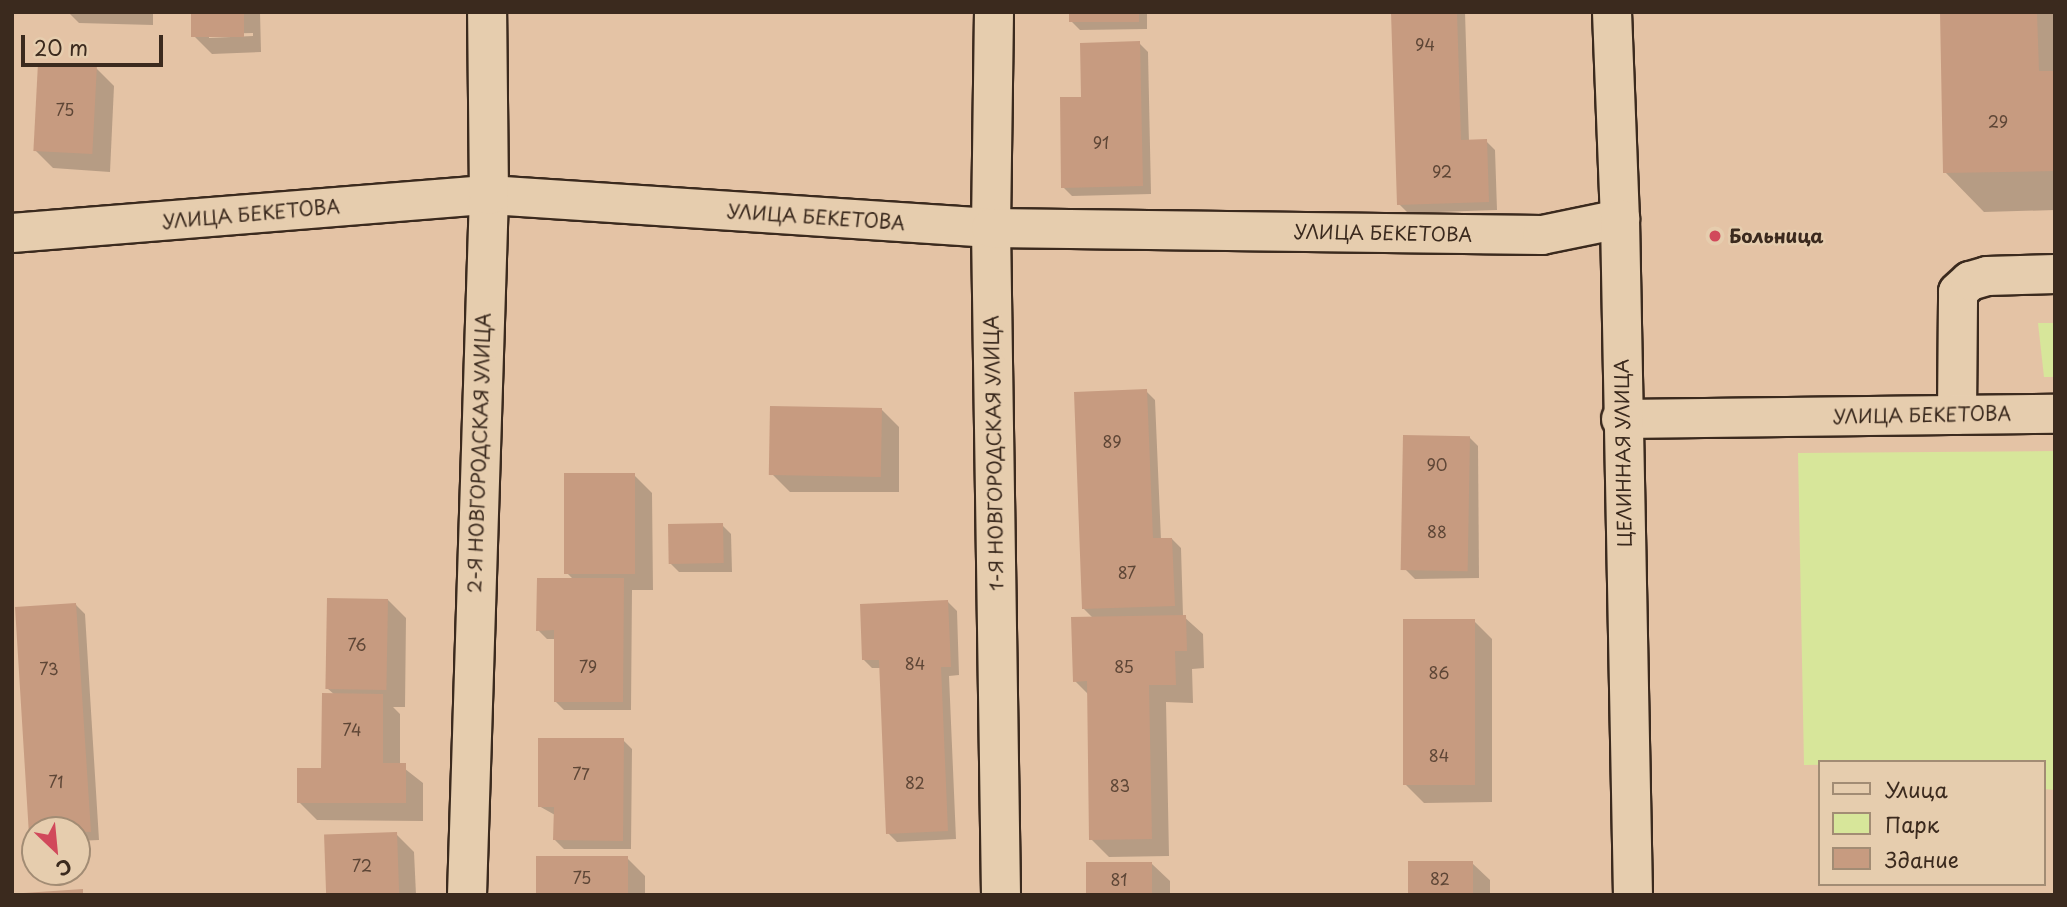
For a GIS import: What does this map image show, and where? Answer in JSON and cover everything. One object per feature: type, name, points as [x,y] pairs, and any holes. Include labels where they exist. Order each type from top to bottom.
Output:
[{"type":"street","name":"2-Я НОВГОРОДСКАЯ УЛИЦА","points":[[467,895],[489,195],[487,12]]},
{"type":"street","name":"1-Я НОВГОРОДСКАЯ УЛИЦА","points":[[994,12],[990,229],[1000,895]]},
{"type":"street","name":"ЦЕЛИННАЯ УЛИЦА","points":[[1612,12],[1620,219],[1621,419],[1633,895]]},
{"type":"street","name":"УЛИЦА БЕКЕТОВА","points":[[12,233],[489,195],[990,229],[1542,235],[1620,219]]},
{"type":"street","points":[[1958,415],[1958,292],[1970,281],[1987,276],[2055,274]]},
{"type":"street","name":"УЛИЦА БЕКЕТОВА","points":[[1621,419],[2055,414]]},
{"type":"green space","points":[[2038,323],[2055,323],[2055,377],[2044,377]]},
{"type":"green space","points":[[2055,451],[2055,790],[2046,789],[2046,760],[1818,760],[1818,765],[1804,765],[1798,453]]},
{"type":"building","points":[[191,12],[244,12],[244,37],[191,37]]},
{"type":"building","points":[[1069,12],[1139,12],[1139,22],[1069,22]]},
{"type":"building","points":[[1391,12],[1457,12],[1461,140],[1487,139],[1489,202],[1397,205]]},
{"type":"building","points":[[1940,12],[2037,12],[2039,71],[2055,71],[2055,171],[1943,173]]},
{"type":"building","points":[[1140,41],[1143,186],[1061,188],[1060,97],[1081,97],[1080,43]]},
{"type":"building","points":[[38,63],[97,66],[92,154],[33,151]]},
{"type":"building","points":[[1147,389],[1153,538],[1172,538],[1175,606],[1082,609],[1074,392]]},
{"type":"building","points":[[770,406],[882,408],[881,477],[769,475]]},
{"type":"building","points":[[1403,435],[1470,436],[1468,571],[1401,570]]},
{"type":"building","points":[[564,473],[635,473],[635,574],[564,574]]},
{"type":"building","points":[[723,523],[724,563],[669,564],[668,524]]},
{"type":"building","points":[[537,578],[624,578],[623,702],[554,702],[554,630],[536,631]]},
{"type":"building","points":[[327,598],[388,599],[386,690],[325,689]]},
{"type":"building","points":[[948,600],[951,667],[941,667],[948,831],[886,834],[879,660],[862,660],[860,604]]},
{"type":"building","points":[[76,603],[90,816],[28,816],[15,607]]},
{"type":"building","points":[[1186,615],[1187,651],[1175,651],[1176,685],[1149,685],[1152,839],[1089,840],[1087,681],[1073,682],[1071,617]]},
{"type":"building","points":[[1403,619],[1475,619],[1475,785],[1403,785]]},
{"type":"building","points":[[322,693],[383,694],[383,763],[406,763],[406,803],[297,803],[297,768],[321,768]]},
{"type":"building","points":[[538,738],[624,738],[623,841],[553,840],[554,807],[538,807]]},
{"type":"building","points":[[397,832],[399,895],[326,895],[324,835]]},
{"type":"building","points":[[536,856],[628,856],[628,895],[536,895]]},
{"type":"building","points":[[1408,861],[1473,861],[1473,895],[1408,895]]},
{"type":"building","points":[[1086,862],[1152,862],[1152,895],[1086,895]]},
{"type":"building","points":[[83,889],[83,895],[24,895],[24,893]]},
{"type":"place","name":"Больница","points":[[1715,236]]}]
